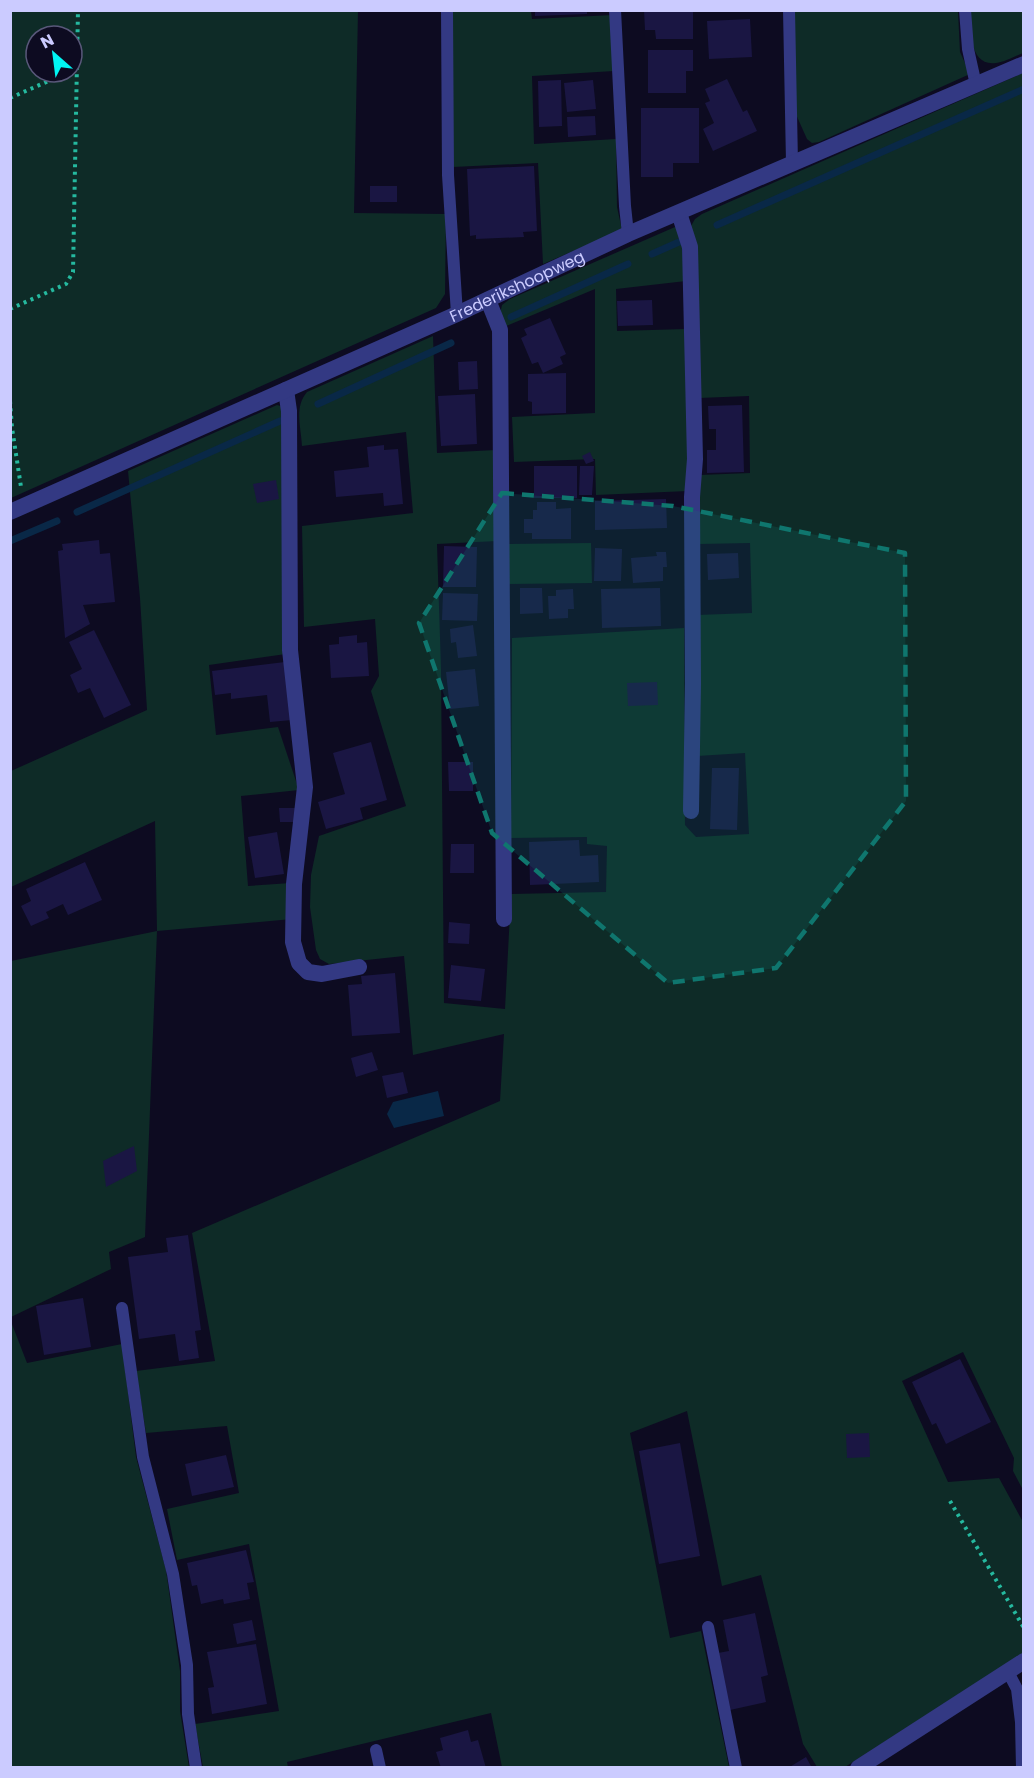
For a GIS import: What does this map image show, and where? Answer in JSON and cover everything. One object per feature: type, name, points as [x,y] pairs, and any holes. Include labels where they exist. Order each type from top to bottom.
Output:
[{"type":"street","name":"Frederikshoopweg","points":[[17,509],[457,314],[628,234],[1023,63]]},
{"type":"street","points":[[679,213],[690,247],[695,459],[692,497],[691,811]]},
{"type":"street","points":[[488,300],[501,330],[504,919]]},
{"type":"street","points":[[286,390],[289,411],[290,650],[305,787],[294,884],[293,942],[298,963],[308,972],[322,974],[359,967]]},
{"type":"street","points":[[858,1767],[1023,1661]]},
{"type":"lane","points":[[447,10],[448,175],[457,314]]},
{"type":"lane","points":[[615,10],[628,234]]},
{"type":"lane","points":[[789,10],[792,163]]},
{"type":"lane","points":[[965,10],[968,49],[976,85]]},
{"type":"lane","points":[[122,1308],[143,1457],[173,1574],[187,1665],[188,1714],[196,1767]]},
{"type":"lane","points":[[708,1627],[736,1767]]},
{"type":"lane","points":[[1008,1672],[1017,1689],[1021,1722],[1022,1767]]},
{"type":"lane","points":[[376,1750],[380,1767]]},
{"type":"path","points":[[10,98],[42,84]]},
{"type":"path","points":[[10,309],[66,284],[73,272],[77,84]]},
{"type":"path","points":[[10,401],[17,509]]},
{"type":"path","points":[[950,1501],[1023,1628]]},
{"type":"highlighted area","points":[[502,493],[673,506],[905,553],[906,801],[776,968],[668,983],[492,833],[419,623]]},
{"type":"green space","points":[[10,11],[358,11],[354,213],[446,214],[445,294],[436,308],[11,498]]},
{"type":"green space","points":[[453,11],[531,11],[532,19],[613,15],[614,71],[532,76],[534,144],[616,139],[617,207],[622,230],[543,264],[538,163],[453,167]]},
{"type":"green space","points":[[794,11],[958,11],[960,52],[970,74],[819,142],[812,143],[807,139],[794,110]]},
{"type":"green space","points":[[969,11],[1023,11],[1023,53],[996,63],[987,63],[981,59],[973,45]]},
{"type":"green space","points":[[1023,73],[1023,1490],[1013,1471],[1014,1458],[963,1352],[902,1381],[948,1482],[999,1478],[1023,1522],[1023,1653],[845,1767],[817,1767],[803,1744],[761,1575],[722,1586],[687,1411],[630,1433],[670,1638],[701,1631],[729,1767],[502,1767],[491,1713],[287,1762],[288,1767],[203,1767],[195,1724],[279,1711],[249,1544],[177,1560],[167,1509],[239,1493],[227,1426],[146,1433],[136,1371],[215,1361],[192,1233],[500,1101],[504,1034],[413,1055],[404,956],[329,964],[320,959],[316,950],[310,907],[311,875],[319,836],[406,806],[371,691],[379,676],[375,619],[304,627],[302,526],[413,513],[406,432],[302,446],[299,411],[303,398],[307,392],[433,336],[437,453],[496,450],[497,541],[437,544],[441,669],[444,1003],[505,1009],[511,894],[606,892],[607,846],[587,844],[587,837],[511,838],[512,638],[684,628],[685,825],[696,837],[749,834],[745,753],[697,756],[697,615],[752,613],[750,543],[699,544],[700,475],[750,473],[749,396],[699,398],[691,226],[702,214]]},
{"type":"green space","points":[[675,227],[680,230],[686,281],[616,289],[617,331],[686,329],[688,491],[596,495],[595,459],[514,462],[512,417],[595,413],[595,289],[504,327],[500,314],[502,305],[510,299]]},
{"type":"green space","points":[[277,405],[284,407],[293,653],[209,665],[216,735],[278,727],[299,790],[241,796],[248,886],[291,883],[292,919],[157,931],[155,821],[11,887],[11,771],[147,710],[140,598],[128,471]]},
{"type":"green space","points":[[591,543],[592,583],[509,584],[509,544]]},
{"type":"green space","points":[[157,931],[145,1237],[109,1252],[111,1269],[11,1317],[11,961]]},
{"type":"green space","points":[[10,1319],[27,1363],[122,1344],[136,1457],[166,1570],[180,1671],[180,1711],[189,1767],[11,1767]]},
{"type":"water","points":[[438,1091],[444,1116],[394,1128],[387,1114],[393,1102]]},
{"type":"building","points":[[535,10],[587,10],[587,14],[535,16]]},
{"type":"building","points":[[644,10],[693,10],[693,39],[656,39],[655,30],[645,30]]},
{"type":"building","points":[[750,19],[752,57],[709,59],[707,21]]},
{"type":"building","points":[[648,50],[693,50],[693,71],[686,71],[686,93],[648,93]]},
{"type":"building","points":[[727,79],[743,112],[747,110],[757,131],[713,151],[703,129],[714,123],[705,103],[710,101],[705,89]]},
{"type":"building","points":[[561,80],[562,126],[539,127],[538,81]]},
{"type":"building","points":[[593,80],[596,109],[567,112],[564,83]]},
{"type":"building","points":[[641,108],[699,108],[699,163],[673,163],[673,177],[641,177]]},
{"type":"building","points":[[595,116],[596,135],[568,137],[567,117]]},
{"type":"building","points":[[534,166],[537,231],[523,232],[524,237],[476,239],[476,235],[470,236],[467,169]]},
{"type":"building","points":[[370,186],[397,186],[397,202],[370,202]]},
{"type":"building","points":[[652,300],[653,325],[618,326],[617,301]]},
{"type":"building","points":[[550,318],[566,354],[560,357],[563,364],[543,373],[538,362],[532,364],[521,338],[527,335],[524,329]]},
{"type":"building","points":[[477,361],[478,389],[459,390],[458,362]]},
{"type":"building","points":[[566,373],[566,413],[532,414],[532,402],[528,401],[528,374]]},
{"type":"building","points":[[475,394],[477,444],[441,446],[438,396]]},
{"type":"building","points":[[742,405],[744,472],[707,473],[707,450],[716,450],[716,429],[709,429],[708,406]]},
{"type":"building","points":[[384,445],[384,450],[398,449],[403,504],[384,506],[383,493],[336,497],[334,471],[369,467],[367,447]]},
{"type":"building","points":[[590,452],[594,461],[586,464],[582,456]]},
{"type":"building","points":[[534,466],[577,466],[577,498],[534,498]]},
{"type":"building","points":[[580,466],[594,466],[592,495],[579,495]]},
{"type":"building","points":[[276,480],[279,499],[257,503],[253,484]]},
{"type":"building","points":[[666,499],[667,528],[595,530],[595,501]]},
{"type":"building","points":[[537,502],[556,502],[556,509],[571,508],[571,539],[532,539],[532,533],[524,533],[524,519],[533,519],[533,510],[537,510]]},
{"type":"building","points":[[99,540],[100,554],[110,553],[115,602],[83,605],[90,624],[65,638],[58,551],[63,550],[62,544]]},
{"type":"building","points":[[444,546],[477,547],[476,587],[443,587]]},
{"type":"building","points":[[595,548],[622,549],[621,581],[594,581]]},
{"type":"building","points":[[656,552],[666,552],[667,567],[663,567],[663,581],[633,583],[631,558],[657,556]]},
{"type":"building","points":[[738,553],[739,578],[708,580],[707,554]]},
{"type":"building","points":[[520,588],[542,588],[543,613],[520,614]]},
{"type":"building","points":[[660,588],[661,626],[602,628],[601,589]]},
{"type":"building","points":[[573,589],[574,609],[568,609],[568,618],[549,619],[548,596],[556,596],[556,590]]},
{"type":"building","points":[[443,593],[478,594],[477,621],[442,620]]},
{"type":"building","points":[[473,625],[477,656],[458,658],[456,642],[451,643],[450,629]]},
{"type":"building","points":[[94,630],[131,705],[104,718],[90,688],[78,693],[70,675],[82,669],[69,642]]},
{"type":"building","points":[[357,635],[357,643],[367,642],[369,676],[331,678],[329,645],[339,644],[339,637]]},
{"type":"building","points":[[285,662],[292,720],[270,722],[267,695],[231,699],[231,693],[215,695],[212,671]]},
{"type":"building","points":[[475,669],[479,706],[450,709],[446,672]]},
{"type":"building","points":[[657,682],[658,705],[628,706],[627,683]]},
{"type":"building","points":[[371,742],[387,800],[360,808],[363,819],[326,829],[318,802],[345,794],[333,753]]},
{"type":"building","points":[[448,762],[473,762],[473,791],[449,791]]},
{"type":"building","points":[[712,768],[739,768],[737,830],[710,829]]},
{"type":"building","points":[[279,808],[295,808],[296,822],[280,822]]},
{"type":"building","points":[[277,832],[284,874],[255,878],[248,837]]},
{"type":"building","points":[[579,840],[580,856],[598,855],[599,882],[530,885],[529,842]]},
{"type":"building","points":[[451,844],[474,844],[474,873],[450,873]]},
{"type":"building","points":[[85,862],[102,900],[68,915],[63,904],[46,912],[49,918],[31,926],[21,906],[31,901],[26,889]]},
{"type":"building","points":[[449,922],[470,924],[469,944],[448,943]]},
{"type":"building","points":[[451,965],[485,969],[481,1001],[448,998]]},
{"type":"building","points":[[395,973],[400,1033],[352,1036],[348,985],[362,984],[361,976]]},
{"type":"building","points":[[372,1052],[378,1070],[356,1077],[351,1058]]},
{"type":"building","points":[[403,1072],[408,1093],[387,1098],[382,1076]]},
{"type":"building","points":[[134,1146],[137,1171],[106,1187],[103,1161]]},
{"type":"building","points":[[188,1235],[201,1330],[195,1331],[199,1358],[179,1361],[175,1334],[139,1339],[128,1257],[168,1252],[166,1238]]},
{"type":"building","points":[[83,1298],[91,1347],[44,1355],[36,1306]]},
{"type":"building","points":[[960,1359],[991,1422],[946,1444],[936,1423],[932,1425],[912,1382]]},
{"type":"building","points":[[869,1433],[870,1457],[847,1458],[846,1434]]},
{"type":"building","points":[[680,1443],[700,1556],[659,1564],[639,1451]]},
{"type":"building","points":[[226,1455],[234,1487],[192,1496],[185,1464]]},
{"type":"building","points":[[246,1550],[254,1582],[247,1583],[250,1599],[224,1604],[223,1599],[201,1604],[197,1585],[192,1586],[187,1563]]},
{"type":"building","points":[[755,1613],[768,1675],[761,1677],[766,1702],[730,1710],[718,1653],[729,1651],[723,1620]]},
{"type":"building","points":[[252,1620],[256,1640],[237,1644],[233,1624]]},
{"type":"building","points":[[256,1644],[267,1704],[212,1714],[208,1688],[214,1687],[207,1652]]},
{"type":"building","points":[[468,1730],[471,1742],[478,1740],[486,1768],[441,1768],[436,1752],[443,1750],[440,1738]]},
{"type":"building","points":[[806,1757],[812,1768],[788,1768]]},
{"type":"waterway","points":[[717,225],[1024,89]]},
{"type":"waterway","points":[[652,254],[679,242]]},
{"type":"waterway","points":[[511,317],[628,264]]},
{"type":"waterway","points":[[318,404],[451,343]]},
{"type":"waterway","points":[[77,512],[280,421]]},
{"type":"waterway","points":[[10,541],[57,521]]}]
